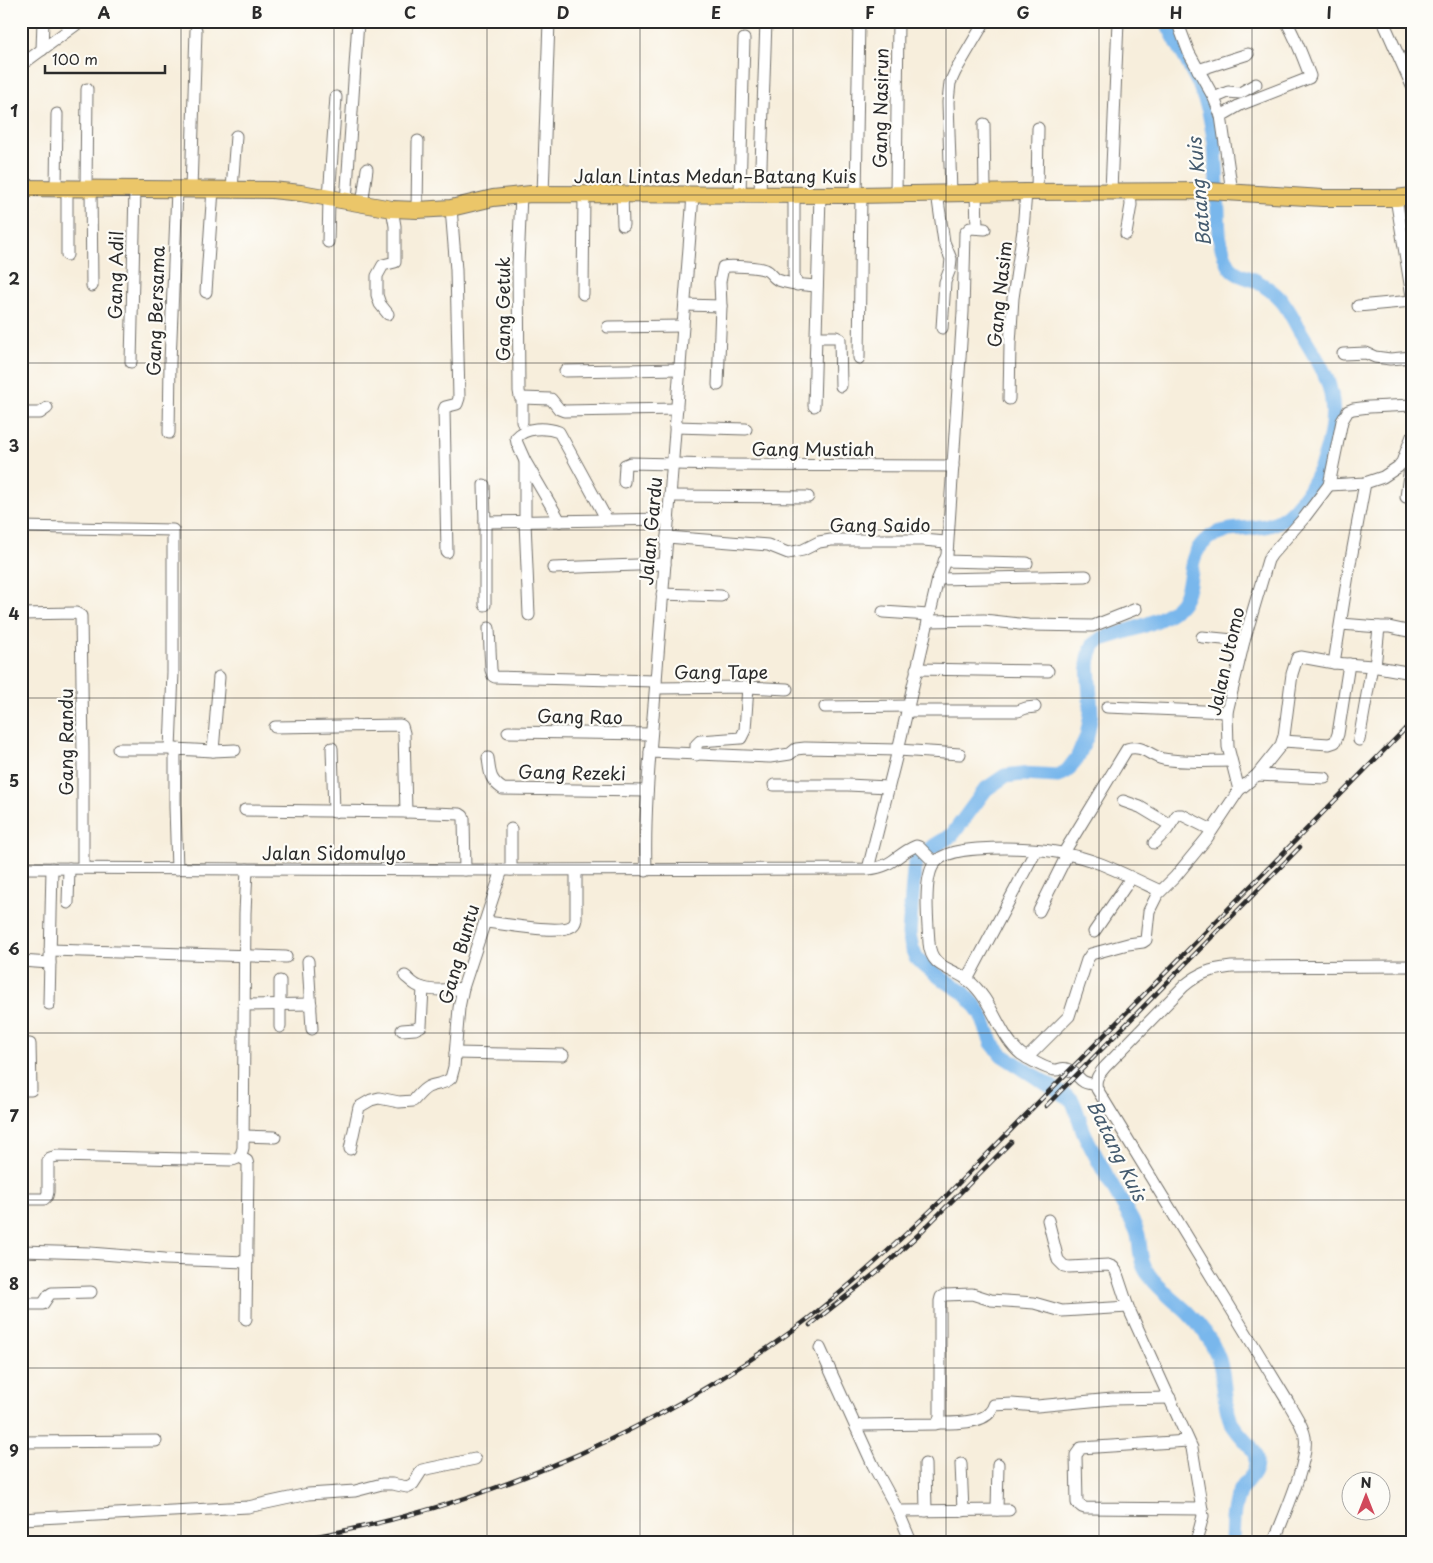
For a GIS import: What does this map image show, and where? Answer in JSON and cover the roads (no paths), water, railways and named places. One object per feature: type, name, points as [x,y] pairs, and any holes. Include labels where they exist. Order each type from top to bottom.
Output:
[{"type":"highway","name":"Jalan Lintas Medan–Batang Kuis","points":[[21,188],[286,191],[392,209],[417,210],[451,208],[493,198],[521,194],[858,195],[1221,191],[1314,198],[1404,197]]},
{"type":"street","points":[[42,50],[43,21]]},
{"type":"street","points":[[21,65],[81,21]]},
{"type":"street","points":[[354,203],[358,21]]},
{"type":"street","points":[[543,194],[549,21]]},
{"type":"street","points":[[760,194],[766,21]]},
{"type":"street","points":[[858,21],[859,358]]},
{"type":"street","name":"Gang Nasirun","points":[[896,194],[898,21]]},
{"type":"street","points":[[942,328],[945,282],[950,269],[951,259],[944,242],[944,193],[950,83],[985,21]]},
{"type":"street","points":[[1112,191],[1118,21]]},
{"type":"street","points":[[1177,21],[1188,53],[1214,98],[1221,116],[1221,191]]},
{"type":"street","points":[[1221,116],[1240,105],[1309,79],[1310,76],[1301,53],[1286,21]]},
{"type":"street","points":[[1383,21],[1411,83]]},
{"type":"street","name":"Gang Bersama","points":[[169,433],[170,362],[196,30]]},
{"type":"street","points":[[740,194],[744,39]]},
{"type":"street","points":[[1198,70],[1248,54]]},
{"type":"street","points":[[1214,98],[1228,92],[1240,93],[1256,84]]},
{"type":"street","points":[[87,90],[92,286]]},
{"type":"street","points":[[328,242],[336,96]]},
{"type":"street","points":[[57,114],[67,255]]},
{"type":"street","points":[[868,869],[898,750],[928,618],[938,579],[947,555],[946,542],[963,312],[965,233],[970,228],[981,229],[984,124]]},
{"type":"street","name":"Gang Nasim","points":[[1010,399],[1010,344],[1013,298],[1023,230],[1032,192],[1038,128]]},
{"type":"street","points":[[232,189],[236,136]]},
{"type":"street","points":[[417,210],[418,141]]},
{"type":"street","points":[[354,203],[367,169]]},
{"type":"street","name":"Gang Adil","points":[[131,362],[134,189]]},
{"type":"street","points":[[206,292],[213,189]]},
{"type":"street","points":[[1126,234],[1131,205],[1130,191]]},
{"type":"street","name":"Gang Getuk","points":[[521,194],[518,310],[519,395],[522,398],[522,422]]},
{"type":"street","points":[[583,294],[584,194]]},
{"type":"street","points":[[622,194],[623,225]]},
{"type":"street","name":"Jalan Gardu","points":[[646,871],[645,824],[647,791],[693,195]]},
{"type":"street","points":[[794,195],[794,275],[797,285]]},
{"type":"street","points":[[814,406],[820,195]]},
{"type":"street","points":[[1404,197],[1412,296]]},
{"type":"street","points":[[447,552],[444,410],[445,407],[457,404],[459,398],[456,270],[451,208]]},
{"type":"street","points":[[388,314],[378,301],[377,276],[382,265],[395,262],[395,226],[392,209]]},
{"type":"street","points":[[718,385],[720,282],[721,269],[724,266],[766,270],[776,279],[797,285],[817,286]]},
{"type":"street","points":[[1358,306],[1412,301]]},
{"type":"street","points":[[685,305],[721,306]]},
{"type":"street","points":[[608,327],[683,326]]},
{"type":"street","points":[[816,337],[836,337],[840,339],[842,386]]},
{"type":"street","points":[[1343,354],[1366,353],[1377,358],[1390,359],[1412,357]]},
{"type":"street","points":[[565,371],[680,369]]},
{"type":"street","points":[[522,398],[551,399],[559,409],[564,411],[677,409]]},
{"type":"street","points":[[1412,405],[1369,407],[1348,411],[1342,421],[1329,485],[1366,483],[1390,472],[1398,466],[1405,456],[1412,436]]},
{"type":"street","points":[[21,413],[40,413],[46,408]]},
{"type":"street","points":[[676,427],[746,429]]},
{"type":"street","points":[[560,521],[525,462],[516,441],[518,435],[523,431],[547,429],[559,432],[607,520]]},
{"type":"street","points":[[1405,456],[1410,468],[1406,497]]},
{"type":"street","points":[[525,462],[525,522],[529,615]]},
{"type":"street","name":"Gang Mustiah","points":[[624,482],[626,463],[953,466]]},
{"type":"street","points":[[1334,663],[1366,483]]},
{"type":"street","points":[[484,485],[485,605]]},
{"type":"street","name":"Jalan Utomo","points":[[1239,790],[1228,747],[1227,712],[1244,641],[1268,560],[1329,485]]},
{"type":"street","points":[[670,496],[808,497]]},
{"type":"street","points":[[485,522],[669,519]]},
{"type":"street","points":[[21,528],[173,530],[173,749],[177,869]]},
{"type":"street","name":"Gang Saido","points":[[667,538],[768,545],[788,553],[803,550],[818,542],[830,540],[924,540],[946,542]]},
{"type":"street","points":[[944,561],[1027,563]]},
{"type":"street","points":[[553,568],[665,564]]},
{"type":"street","points":[[938,579],[1086,576]]},
{"type":"street","points":[[662,594],[721,596]]},
{"type":"street","points":[[883,612],[928,618],[1093,626],[1136,609]]},
{"type":"street","name":"Gang Randu","points":[[21,614],[76,613],[81,616],[83,868]]},
{"type":"street","points":[[1341,624],[1412,632]]},
{"type":"street","points":[[1359,740],[1379,627]]},
{"type":"street","name":"Gang Tape","points":[[489,628],[491,670],[494,677],[787,689]]},
{"type":"street","points":[[1202,637],[1244,641]]},
{"type":"street","points":[[1028,1058],[1069,1016],[1087,960],[1091,954],[1146,940],[1149,911],[1160,891],[1175,877],[1212,830],[1239,790],[1256,775],[1283,741],[1292,674],[1297,658],[1309,658],[1412,673]]},
{"type":"street","points":[[1283,741],[1329,744],[1336,741],[1349,664]]},
{"type":"street","points":[[916,669],[1048,671]]},
{"type":"street","points":[[213,751],[220,677]]},
{"type":"street","points":[[696,755],[696,745],[700,741],[743,736],[748,687]]},
{"type":"street","points":[[1106,706],[1227,712]]},
{"type":"street","points":[[825,707],[1018,712],[1026,708],[1035,707]]},
{"type":"street","points":[[275,727],[400,725],[404,733],[406,812]]},
{"type":"street","name":"Gang Rao","points":[[508,732],[651,734]]},
{"type":"street","points":[[332,748],[334,812]]},
{"type":"street","points":[[650,752],[770,757],[790,754],[799,748],[805,748],[898,750],[960,754]]},
{"type":"street","points":[[118,749],[234,750]]},
{"type":"street","points":[[1039,911],[1065,854],[1127,749],[1143,749],[1152,755],[1165,759],[1231,761]]},
{"type":"street","name":"Gang Rezeki","points":[[488,758],[492,779],[503,789],[647,791]]},
{"type":"street","points":[[1256,775],[1325,778]]},
{"type":"street","points":[[774,785],[888,787]]},
{"type":"street","points":[[1123,800],[1140,807],[1170,825]]},
{"type":"street","points":[[245,810],[406,812],[463,816],[465,870]]},
{"type":"street","points":[[1154,842],[1167,830],[1176,816],[1179,815],[1212,830]]},
{"type":"street","name":"Gang Buntu","points":[[350,1149],[359,1107],[379,1098],[399,1102],[413,1101],[422,1090],[429,1086],[441,1084],[451,1078],[454,1067],[459,1008],[463,988],[485,922],[506,870],[511,829]]},
{"type":"street","name":"Jalan Sidomulyo","points":[[21,868],[576,871],[868,869],[888,865],[914,847],[919,846],[932,860]]},
{"type":"street","points":[[1096,1084],[1086,1084],[1064,1068],[1055,1070],[1028,1058],[1011,1043],[982,994],[967,980],[934,959],[930,952],[928,886],[932,860],[961,851],[988,848],[1036,850],[1065,854],[1100,864],[1160,891]]},
{"type":"street","points":[[967,980],[1036,850]]},
{"type":"street","points":[[49,1004],[52,868]]},
{"type":"street","points":[[68,903],[69,868]]},
{"type":"street","points":[[240,1157],[244,1136],[244,956],[247,869]]},
{"type":"street","points":[[485,922],[510,926],[546,928],[566,928],[574,924],[576,919],[576,871]]},
{"type":"street","points":[[1094,932],[1131,878]]},
{"type":"street","points":[[50,950],[286,957]]},
{"type":"street","points":[[21,961],[50,962]]},
{"type":"street","points":[[308,961],[312,1029]]},
{"type":"street","points":[[1274,1542],[1303,1462],[1306,1444],[1303,1429],[1096,1084],[1096,1078],[1184,986],[1201,973],[1232,967],[1412,966]]},
{"type":"street","points":[[404,976],[418,987],[448,990],[463,988]]},
{"type":"street","points":[[280,981],[280,1027]]},
{"type":"street","points":[[402,1030],[415,1029],[421,1026],[423,988]]},
{"type":"street","points":[[245,1004],[311,1004]]},
{"type":"street","points":[[21,1044],[30,1044],[31,1051],[30,1090],[21,1090]]},
{"type":"street","points":[[455,1053],[563,1055]]},
{"type":"street","points":[[244,1136],[275,1136]]},
{"type":"street","points":[[21,1199],[44,1199],[46,1197],[48,1192],[48,1161],[56,1156],[231,1160],[240,1157],[247,1161],[248,1166],[246,1319]]},
{"type":"street","points":[[1048,1220],[1061,1264],[1069,1267],[1102,1265],[1113,1267],[1116,1271],[1128,1307],[1170,1398],[1194,1459],[1202,1509],[1202,1525],[1196,1542]]},
{"type":"street","points":[[21,1251],[246,1262]]},
{"type":"street","points":[[21,1304],[43,1304],[49,1295],[58,1292],[91,1292]]},
{"type":"street","points":[[938,1423],[940,1416],[940,1300],[943,1296],[972,1294],[991,1300],[1034,1303],[1062,1311],[1128,1307]]},
{"type":"street","points":[[820,1348],[873,1465],[898,1512],[911,1542]]},
{"type":"street","points":[[856,1427],[863,1425],[963,1423],[990,1414],[994,1405],[1001,1404],[1037,1406],[1112,1399],[1170,1398]]},
{"type":"street","points":[[21,1442],[156,1441]]},
{"type":"street","points":[[1188,1441],[1082,1448],[1076,1454],[1077,1504],[1085,1508],[1202,1509]]},
{"type":"street","points":[[21,1519],[248,1507],[308,1494],[355,1491],[382,1484],[408,1487],[413,1484],[422,1470],[474,1459]]},
{"type":"street","points":[[926,1464],[926,1512]]},
{"type":"street","points":[[961,1464],[963,1511]]},
{"type":"street","points":[[898,1512],[1003,1510],[998,1464]]},
{"type":"waterway","name":"Batang Kuis","points":[[1166,21],[1199,84],[1209,111],[1215,143],[1219,235],[1224,255],[1232,270],[1266,287],[1283,303],[1289,310],[1320,365],[1331,394],[1331,432],[1326,451],[1311,487],[1288,515],[1270,525],[1230,530],[1212,536],[1197,551],[1186,593],[1182,602],[1175,609],[1156,621],[1101,639],[1094,644],[1088,665],[1091,714],[1087,736],[1077,758],[1067,771],[1058,776],[1022,774],[1005,776],[986,789],[952,835],[917,859],[914,870],[909,934],[916,958],[941,978],[963,992],[974,1004],[981,1014],[992,1043],[1002,1055],[1072,1100],[1087,1139],[1136,1229],[1142,1261],[1146,1270],[1157,1285],[1195,1321],[1213,1347],[1221,1368],[1230,1419],[1236,1430],[1249,1444],[1256,1460],[1255,1470],[1241,1489],[1235,1505],[1232,1542]]},
{"type":"railway","points":[[282,1542],[351,1529],[418,1513],[484,1492],[549,1467],[613,1438],[674,1406],[734,1370],[792,1331],[891,1248],[948,1194],[1412,722]]},
{"type":"railway","points":[[1046,1106],[1300,847]]},
{"type":"railway","points":[[810,1325],[883,1267],[918,1235],[1011,1142]]}]
